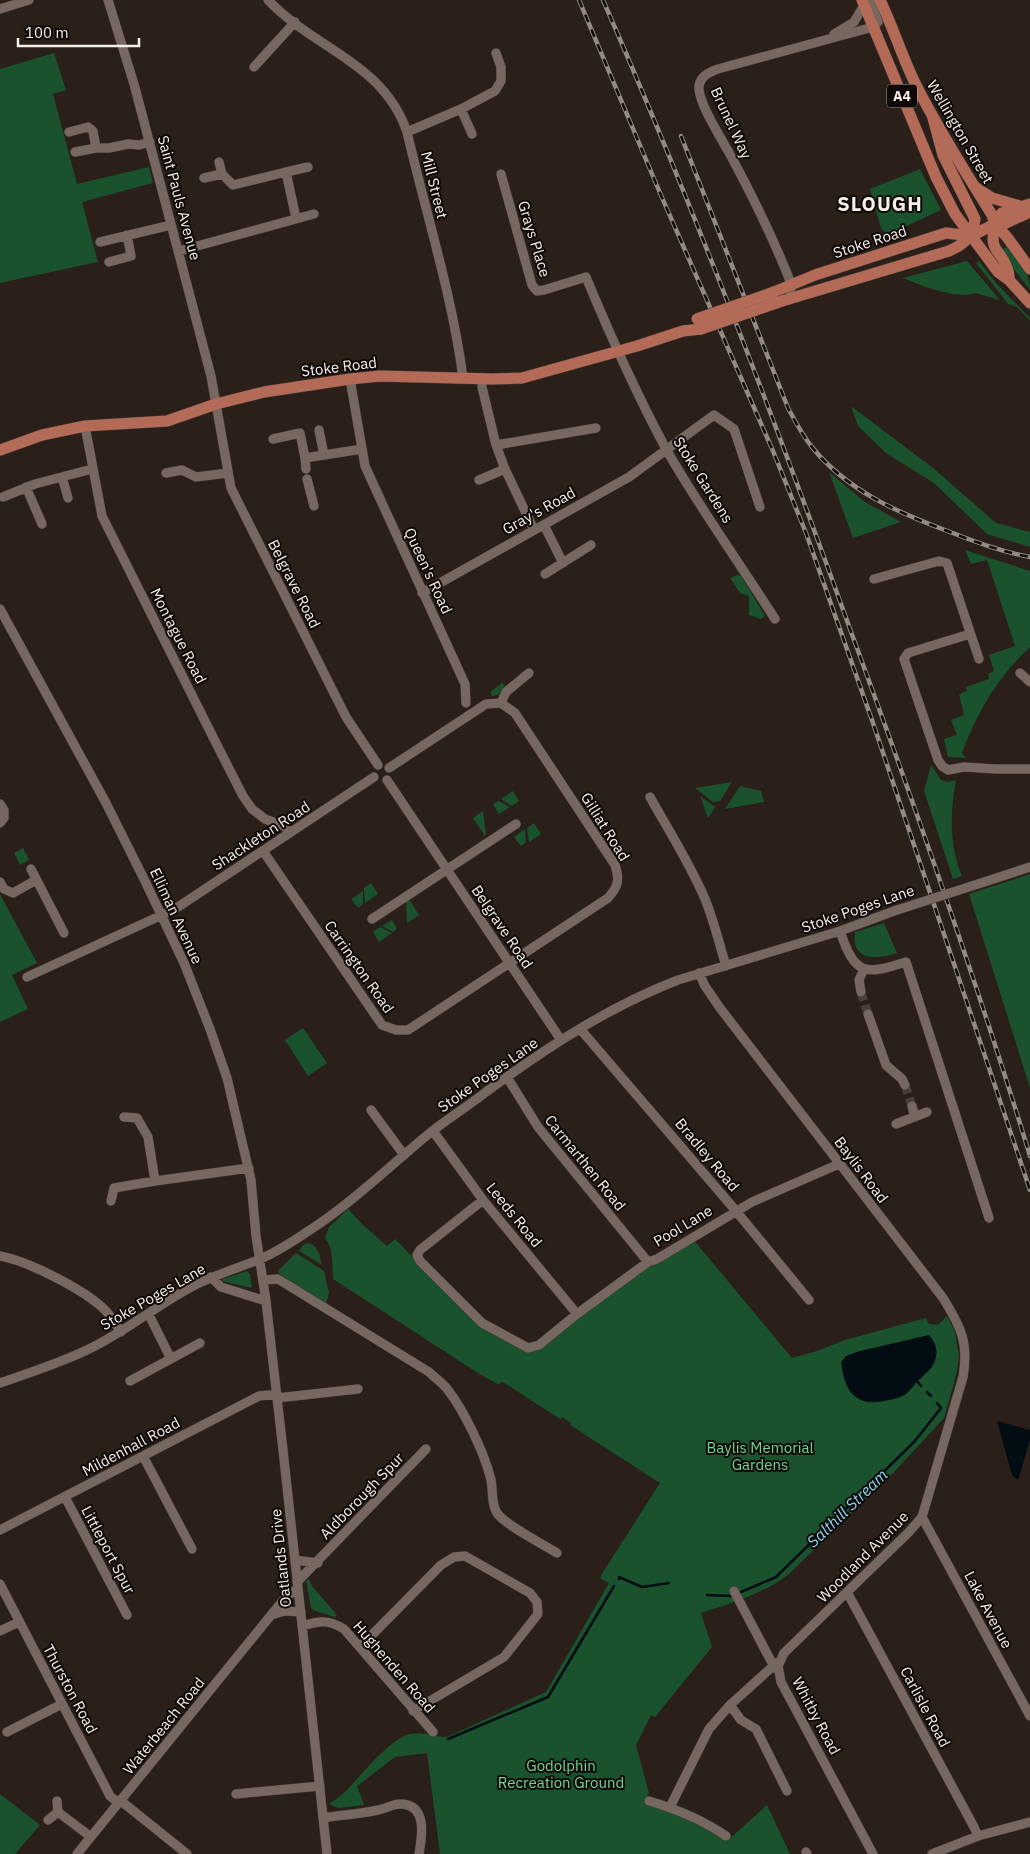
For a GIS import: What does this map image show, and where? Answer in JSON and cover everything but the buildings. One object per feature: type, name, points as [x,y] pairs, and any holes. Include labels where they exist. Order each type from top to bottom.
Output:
[{"type":"main road","name":"Wellington Street","points":[[880,0],[892,25],[899,49],[933,118],[992,215],[995,224],[1030,269]]},
{"type":"main road","name":"A4","points":[[865,2],[872,27],[936,178],[954,214]]},
{"type":"main road","points":[[933,118],[943,155],[975,219],[970,236]]},
{"type":"main road","name":"A4","points":[[972,185],[992,198],[1027,206]]},
{"type":"main road","points":[[1010,280],[1007,267],[996,251],[992,236],[995,224],[1002,213],[1027,206]]},
{"type":"main road","points":[[946,233],[952,226],[954,214]]},
{"type":"main road","points":[[954,214],[998,272],[1010,280],[1030,304]]},
{"type":"main road","points":[[970,236],[995,224]]},
{"type":"main road","name":"Stoke Road","points":[[781,297],[792,286],[815,275],[946,233],[970,236]]},
{"type":"main road","name":"Stoke Road","points":[[0,450],[42,435],[85,426],[167,421],[216,404],[264,392],[350,379],[380,376],[522,378],[683,331],[781,297],[949,251],[963,245],[970,236]]},
{"type":"street","points":[[0,9],[29,0]]},
{"type":"street","name":"Saint Pauls Avenue","points":[[108,0],[150,142],[216,404]]},
{"type":"street","name":"Mill Street","points":[[268,0],[294,22],[364,71],[397,107],[407,132],[454,316],[464,378]]},
{"type":"street","name":"Brunel Way","points":[[827,38],[854,22],[865,2]]},
{"type":"street","points":[[254,67],[294,22]]},
{"type":"street","name":"Brunel Way","points":[[792,286],[768,232],[702,99],[699,83],[703,76],[718,69],[872,27]]},
{"type":"street","points":[[407,132],[461,109],[496,91],[501,80],[501,67],[496,53]]},
{"type":"street","points":[[461,109],[472,134]]},
{"type":"street","points":[[69,132],[88,127],[93,131],[96,148]]},
{"type":"street","points":[[75,152],[128,144],[139,145],[150,142]]},
{"type":"street","points":[[219,162],[222,174],[232,185],[308,168]]},
{"type":"street","points":[[286,172],[296,218]]},
{"type":"street","points":[[204,178],[222,174]]},
{"type":"street","name":"Grays Place","points":[[501,174],[532,285],[537,291],[544,290],[586,277]]},
{"type":"street","points":[[179,251],[314,214]]},
{"type":"street","points":[[100,242],[171,225]]},
{"type":"street","points":[[109,262],[131,256],[127,235]]},
{"type":"street","name":"Stoke Gardens","points":[[586,277],[642,403],[667,450],[775,619]]},
{"type":"street","points":[[482,378],[484,397],[496,445],[505,469],[534,530]]},
{"type":"street","name":"Queen's Road","points":[[350,379],[366,466],[422,593],[465,684],[466,703]]},
{"type":"street","name":"Belgrave Road","points":[[216,404],[228,473],[236,500],[346,717],[378,765]]},
{"type":"street","name":"Gray's Road","points":[[422,593],[629,477],[714,415],[734,428],[760,507]]},
{"type":"street","name":"Montague Road","points":[[85,426],[102,516],[243,796],[252,809],[265,819],[284,826],[290,832]]},
{"type":"street","points":[[496,445],[596,428]]},
{"type":"street","points":[[319,430],[324,455]]},
{"type":"street","points":[[273,438],[300,433],[306,468]]},
{"type":"street","points":[[305,458],[362,449]]},
{"type":"street","points":[[3,497],[92,468]]},
{"type":"street","points":[[479,480],[505,469]]},
{"type":"street","points":[[166,473],[182,470],[196,477],[228,473]]},
{"type":"street","points":[[62,477],[68,498]]},
{"type":"street","points":[[307,479],[314,506]]},
{"type":"street","points":[[26,488],[42,524]]},
{"type":"street","points":[[544,525],[563,563]]},
{"type":"street","points":[[545,574],[591,545]]},
{"type":"street","points":[[874,579],[939,561],[947,563],[979,659]]},
{"type":"street","name":"Elliman Avenue","points":[[0,609],[106,803],[184,963],[227,1078],[249,1168],[259,1260]]},
{"type":"street","points":[[970,634],[908,653],[904,659],[938,760],[948,770],[964,767],[1030,769]]},
{"type":"street","points":[[389,768],[486,704],[501,702],[506,692],[529,673]]},
{"type":"street","points":[[1020,673],[1030,682]]},
{"type":"street","name":"Gilliat Road","points":[[501,702],[514,712],[615,865],[619,876],[616,888],[608,898],[510,963]]},
{"type":"street","points":[[383,764],[389,768],[390,773],[387,780],[382,781],[374,778],[373,772],[378,765],[383,764]]},
{"type":"street","name":"Shackleton Road","points":[[27,977],[162,916],[374,778]]},
{"type":"street","name":"Belgrave Road","points":[[387,780],[561,1040]]},
{"type":"street","points":[[650,798],[689,866],[705,900],[726,966]]},
{"type":"street","points":[[0,804],[4,810],[4,818],[0,823]]},
{"type":"street","points":[[372,920],[516,824]]},
{"type":"street","name":"Carrington Road","points":[[263,851],[382,1025],[396,1030],[408,1030],[510,963]]},
{"type":"street","name":"Stoke Poges Lane","points":[[0,1383],[92,1348],[149,1315],[192,1287],[281,1249],[314,1227],[433,1131],[507,1077],[561,1040],[581,1030],[608,1012],[652,990],[840,931],[894,911],[1030,867]]},
{"type":"street","points":[[31,869],[64,933]]},
{"type":"street","points":[[0,882],[4,889],[13,892],[36,880]]},
{"type":"street","points":[[840,931],[851,958],[864,969],[876,971],[906,962],[989,1218]]},
{"type":"street","points":[[861,992],[859,980],[864,969]]},
{"type":"street","name":"Baylis Road","points":[[699,974],[720,1008],[943,1298],[957,1321],[964,1339],[966,1359],[959,1394]]},
{"type":"street","points":[[868,1014],[886,1065],[902,1079],[905,1085]]},
{"type":"street","name":"Bradley Road","points":[[581,1030],[736,1211],[809,1300]]},
{"type":"street","name":"Carmarthen Road","points":[[507,1077],[538,1127],[648,1262]]},
{"type":"street","points":[[912,1106],[915,1117]]},
{"type":"street","points":[[371,1110],[404,1155]]},
{"type":"street","points":[[896,1124],[927,1112]]},
{"type":"street","points":[[124,1117],[137,1118],[148,1137],[154,1180]]},
{"type":"street","name":"Leeds Road","points":[[433,1131],[483,1200],[577,1314]]},
{"type":"street","name":"Pool Lane","points":[[483,1200],[420,1250],[417,1255],[420,1261],[482,1323],[528,1348],[540,1345],[577,1314],[648,1262],[752,1202],[839,1164]]},
{"type":"street","points":[[111,1201],[114,1188],[154,1180],[249,1168]]},
{"type":"street","points":[[0,1256],[43,1271],[86,1295],[105,1310],[121,1332]]},
{"type":"street","name":"Oatlands Drive","points":[[259,1260],[277,1396],[327,1854]]},
{"type":"street","points":[[212,1277],[221,1287],[266,1302]]},
{"type":"street","points":[[263,1280],[278,1279],[429,1372],[448,1390],[470,1427],[486,1460],[492,1482],[493,1504],[497,1514],[557,1553]]},
{"type":"street","points":[[149,1315],[171,1359]]},
{"type":"street","points":[[130,1381],[142,1378],[200,1343]]},
{"type":"street","name":"Mildenhall Road","points":[[0,1530],[259,1396],[358,1390]]},
{"type":"street","name":"Woodland Avenue","points":[[778,1666],[784,1653],[909,1532],[922,1517],[959,1394]]},
{"type":"street","name":"Aldborough Spur","points":[[298,1585],[426,1449]]},
{"type":"street","points":[[143,1456],[192,1549]]},
{"type":"street","name":"Littleport Spur","points":[[65,1497],[127,1615]]},
{"type":"street","name":"Lake Avenue","points":[[922,1517],[1030,1716]]},
{"type":"street","points":[[360,1647],[441,1565],[454,1557],[465,1556],[530,1593],[537,1602],[538,1614],[504,1657],[413,1711]]},
{"type":"street","points":[[295,1560],[318,1563]]},
{"type":"street","name":"Thurston Road","points":[[0,1584],[110,1796],[187,1854]]},
{"type":"street","name":"Waterbeach Road","points":[[77,1854],[271,1615],[298,1585]]},
{"type":"street","name":"Whitby Road","points":[[734,1591],[770,1661],[778,1666],[781,1682],[873,1854]]},
{"type":"street","name":"Carlisle Road","points":[[847,1592],[978,1836]]},
{"type":"street","points":[[271,1615],[285,1611],[301,1612]]},
{"type":"street","name":"Hughenden Road","points":[[302,1626],[320,1621],[334,1623],[344,1629],[433,1732]]},
{"type":"street","points":[[0,1631],[19,1622]]},
{"type":"street","points":[[670,1807],[703,1739],[730,1705],[770,1669],[778,1666]]},
{"type":"street","points":[[7,1732],[62,1704]]},
{"type":"street","points":[[730,1705],[741,1720],[756,1730],[787,1791]]},
{"type":"street","points":[[236,1794],[320,1786]]},
{"type":"street","points":[[56,1801],[58,1812],[90,1837]]},
{"type":"street","points":[[649,1801],[670,1807],[712,1827],[726,1836]]},
{"type":"street","points":[[323,1818],[378,1810],[400,1804],[412,1807],[420,1815],[423,1832],[419,1854]]},
{"type":"street","points":[[48,1820],[58,1812]]},
{"type":"street","points":[[932,1854],[978,1836],[1030,1822]]},
{"type":"green space","points":[[54,53],[66,90],[53,94],[77,184],[149,167],[153,183],[82,202],[98,262],[0,283],[0,69]]},
{"type":"green space","points":[[920,169],[941,210],[898,230],[886,233],[881,228],[870,189]]},
{"type":"green space","points":[[1008,246],[1026,272],[1030,290],[1000,251]]},
{"type":"green space","points":[[967,261],[1000,300],[975,293],[967,295],[952,294],[928,288],[903,278]]},
{"type":"green space","points":[[979,261],[995,282],[1030,318],[1030,321],[1017,307],[1008,304],[976,263]]},
{"type":"green space","points":[[851,406],[933,468],[996,523],[1030,532],[1030,547],[987,534],[934,483],[886,453],[858,426]]},
{"type":"green space","points":[[829,472],[865,502],[901,522],[853,538]]},
{"type":"green space","points":[[965,550],[1030,571],[1030,647],[998,683],[982,709],[962,753],[966,758],[948,757],[944,739],[957,735],[951,720],[964,715],[959,694],[967,691],[966,687],[989,679],[988,674],[994,671],[989,655],[1015,646],[987,560],[971,564]]},
{"type":"green space","points":[[737,575],[741,576],[765,616],[761,619],[749,615],[749,596],[740,593],[730,578]]},
{"type":"green space","points":[[502,683],[505,685],[498,695],[492,696],[490,692]]},
{"type":"green space","points":[[931,765],[941,780],[948,782],[956,780],[952,829],[955,853],[962,876],[953,879],[924,791]]},
{"type":"green space","points":[[732,782],[720,801],[713,802],[695,788]]},
{"type":"green space","points":[[740,786],[761,791],[764,802],[725,809]]},
{"type":"green space","points":[[513,791],[519,801],[512,806],[501,799]]},
{"type":"green space","points":[[700,796],[715,807],[708,818]]},
{"type":"green space","points":[[498,801],[510,807],[499,814],[493,804]]},
{"type":"green space","points":[[483,811],[486,835],[485,836],[473,818]]},
{"type":"green space","points":[[534,823],[541,834],[529,842],[527,828]]},
{"type":"green space","points":[[525,829],[526,842],[521,846],[514,837]]},
{"type":"green space","points":[[23,848],[29,860],[20,865],[14,853]]},
{"type":"green space","points":[[1030,874],[1030,1088],[969,894]]},
{"type":"green space","points":[[371,883],[378,894],[365,903],[364,888]]},
{"type":"green space","points":[[363,891],[363,904],[358,908],[351,899]]},
{"type":"green space","points":[[0,894],[37,963],[12,975],[28,1009],[0,1022]]},
{"type":"green space","points":[[407,896],[419,915],[407,923],[406,898]]},
{"type":"green space","points":[[392,920],[397,929],[393,932],[382,926]]},
{"type":"green space","points":[[884,923],[897,953],[874,957],[861,953],[855,942],[855,932]]},
{"type":"green space","points":[[380,927],[392,933],[379,942],[373,932]]},
{"type":"green space","points":[[303,1028],[327,1063],[308,1076],[285,1040]]},
{"type":"green space","name":"Baylis Memorial Gardens","points":[[348,1209],[387,1246],[395,1239],[475,1320],[538,1348],[646,1265],[652,1267],[658,1258],[692,1238],[792,1358],[845,1340],[926,1318],[929,1324],[938,1325],[947,1316],[955,1332],[959,1356],[957,1372],[944,1418],[896,1470],[789,1574],[769,1587],[736,1602],[701,1613],[712,1647],[655,1717],[651,1715],[636,1745],[649,1793],[645,1800],[714,1829],[727,1841],[767,1805],[790,1854],[440,1854],[427,1753],[395,1757],[357,1786],[364,1805],[338,1808],[329,1804],[344,1793],[384,1750],[402,1737],[419,1733],[447,1737],[546,1692],[609,1583],[600,1578],[603,1572],[660,1483],[570,1425],[571,1423],[562,1417],[560,1419],[503,1382],[498,1384],[481,1375],[333,1279],[331,1253],[325,1238],[329,1227]]},
{"type":"green space","points":[[307,1243],[316,1248],[322,1265],[299,1251]]},
{"type":"green space","points":[[296,1253],[324,1271],[329,1293],[326,1304],[278,1271]]},
{"type":"green space","points":[[247,1271],[250,1274],[252,1288],[222,1281],[223,1279]]},
{"type":"green space","points":[[309,1579],[312,1586],[337,1615],[335,1617],[311,1608],[306,1580]]},
{"type":"green space","points":[[0,1794],[40,1825],[15,1854],[0,1854]]},
{"type":"shaded area","points":[[929,1335],[936,1347],[934,1363],[930,1370],[906,1394],[886,1401],[874,1402],[865,1401],[852,1394],[842,1372],[841,1362],[846,1356]]},
{"type":"shaded area","points":[[997,1421],[1030,1430],[1030,1440],[1018,1480],[1012,1475]]},
{"type":"waterway","points":[[917,1381],[921,1386]]},
{"type":"waterway","points":[[927,1392],[931,1396]]},
{"type":"waterway","name":"Salthill Stream","points":[[741,1592],[776,1577],[914,1442],[941,1408],[937,1403]]},
{"type":"waterway","name":"Salthill Stream","points":[[619,1579],[619,1577],[642,1587],[669,1583]]},
{"type":"waterway","name":"Salthill Stream","points":[[448,1739],[548,1697],[614,1586]]},
{"type":"waterway","name":"Salthill Stream","points":[[707,1595],[731,1596]]},
{"type":"tunnel","points":[[861,992],[868,1014]]},
{"type":"tunnel","points":[[905,1085],[912,1106]]},
{"type":"railway","points":[[579,0],[660,193],[773,451],[806,533],[873,723],[1030,1190]]},
{"type":"railway","points":[[603,0],[701,234],[792,470],[944,891],[1030,1156]]},
{"type":"railway","points":[[681,136],[788,408],[812,447],[841,476],[875,499],[912,517],[979,543],[1030,557]]},
{"type":"district","name":"SLOUGH","points":[[880,204]]},
{"type":"park label","name":"Godolphin Recreation Ground","points":[[561,1774]]}]
